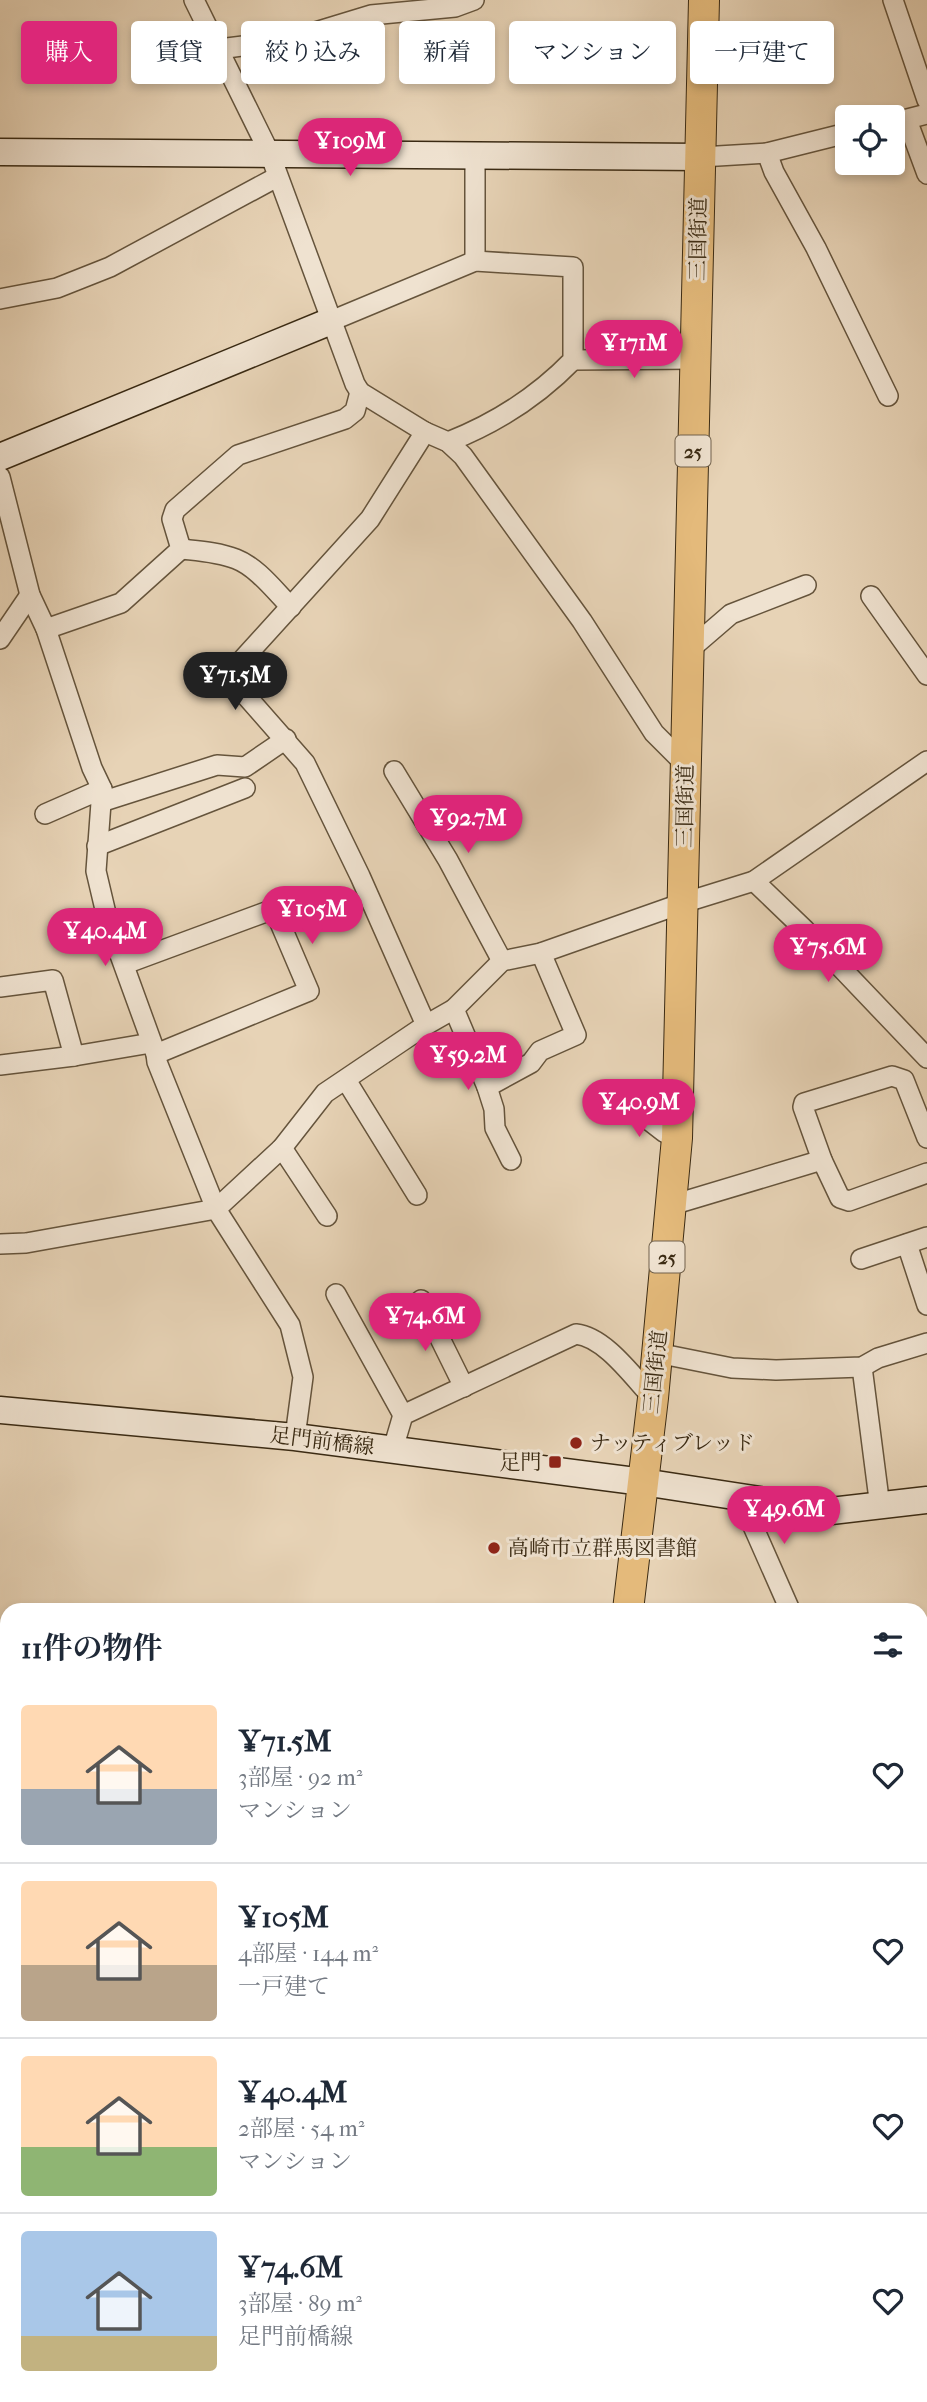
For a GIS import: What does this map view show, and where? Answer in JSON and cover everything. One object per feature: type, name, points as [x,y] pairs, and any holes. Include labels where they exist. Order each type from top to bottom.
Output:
[{"type":"main road","name":"三国街道","points":[[629,1603],[653,1398],[677,1138],[704,0]]},
{"type":"street","points":[[194,0],[205,21]]},
{"type":"street","points":[[227,48],[289,40],[371,15],[455,7],[474,0]]},
{"type":"street","points":[[892,0],[927,100]]},
{"type":"street","points":[[227,66],[273,165],[360,392],[425,432],[448,442],[463,456],[582,621],[654,733],[686,765]]},
{"type":"street","points":[[905,120],[927,114]]},
{"type":"street","points":[[905,131],[927,174]]},
{"type":"street","points":[[0,152],[273,165],[475,156],[701,157],[767,153],[835,136]]},
{"type":"street","points":[[767,153],[774,172],[816,248],[888,396]]},
{"type":"street","points":[[475,156],[475,261]]},
{"type":"street","points":[[0,299],[57,288],[110,267],[273,165]]},
{"type":"street","points":[[0,457],[475,261],[573,267],[573,360],[558,376],[511,411],[448,442]]},
{"type":"street","points":[[573,360],[695,359]]},
{"type":"street","points":[[181,549],[173,519],[176,510],[238,455],[345,419],[355,411],[360,392]]},
{"type":"street","points":[[425,432],[370,519],[234,669],[233,681],[305,763],[330,811],[426,1025]]},
{"type":"street","points":[[0,477],[30,595],[46,629],[101,795],[96,871],[108,922],[125,964],[157,1062],[216,1209],[290,1325],[303,1377],[295,1437]]},
{"type":"street","points":[[46,629],[121,603],[181,549],[215,553],[239,560],[262,578],[290,607]]},
{"type":"street","points":[[688,651],[731,614],[806,586]]},
{"type":"street","points":[[0,639],[30,595]]},
{"type":"street","points":[[871,596],[927,675]]},
{"type":"street","points":[[45,814],[101,795],[217,765],[245,767],[286,739]]},
{"type":"street","points":[[0,1244],[26,1243],[216,1209],[282,1148],[325,1093],[454,1009],[502,961],[541,953],[754,881],[927,761]]},
{"type":"street","points":[[394,771],[448,860],[502,961]]},
{"type":"street","points":[[97,846],[245,788]]},
{"type":"street","points":[[754,881],[805,930],[927,1058]]},
{"type":"street","points":[[0,1065],[153,1048],[309,991],[274,909],[125,964]]},
{"type":"street","points":[[488,1087],[531,1063],[540,1051],[576,1035],[541,953]]},
{"type":"street","points":[[0,987],[53,980],[74,1056]]},
{"type":"street","points":[[454,1009],[488,1087],[494,1109],[495,1128],[511,1160]]},
{"type":"street","points":[[927,1138],[904,1080],[892,1076],[804,1103],[803,1107],[822,1160],[840,1198],[849,1201],[927,1173]]},
{"type":"street","points":[[346,1080],[417,1195]]},
{"type":"street","points":[[624,1101],[664,1132],[677,1138]]},
{"type":"street","points":[[282,1148],[327,1216]]},
{"type":"street","points":[[672,1205],[822,1160]]},
{"type":"street","points":[[861,1259],[927,1237]]},
{"type":"street","points":[[907,1244],[927,1305]]},
{"type":"street","points":[[336,1294],[402,1415],[393,1449]]},
{"type":"street","points":[[421,1300],[464,1387]]},
{"type":"street","points":[[402,1415],[576,1334],[586,1335],[603,1346],[653,1398]]},
{"type":"street","points":[[657,1353],[732,1368],[776,1370],[862,1367],[878,1358],[927,1343]]},
{"type":"street","points":[[862,1367],[880,1507]]},
{"type":"street","name":"足門前橋線","points":[[0,1410],[295,1437],[643,1482],[831,1511],[927,1500]]},
{"type":"street","points":[[741,1499],[787,1603]]},
{"type":"place","name":"ナッティブレッド","points":[[576,1443]]},
{"type":"place","name":"足門","points":[[555,1462]]},
{"type":"place","name":"高崎市立群馬図書館","points":[[494,1548]]}]
